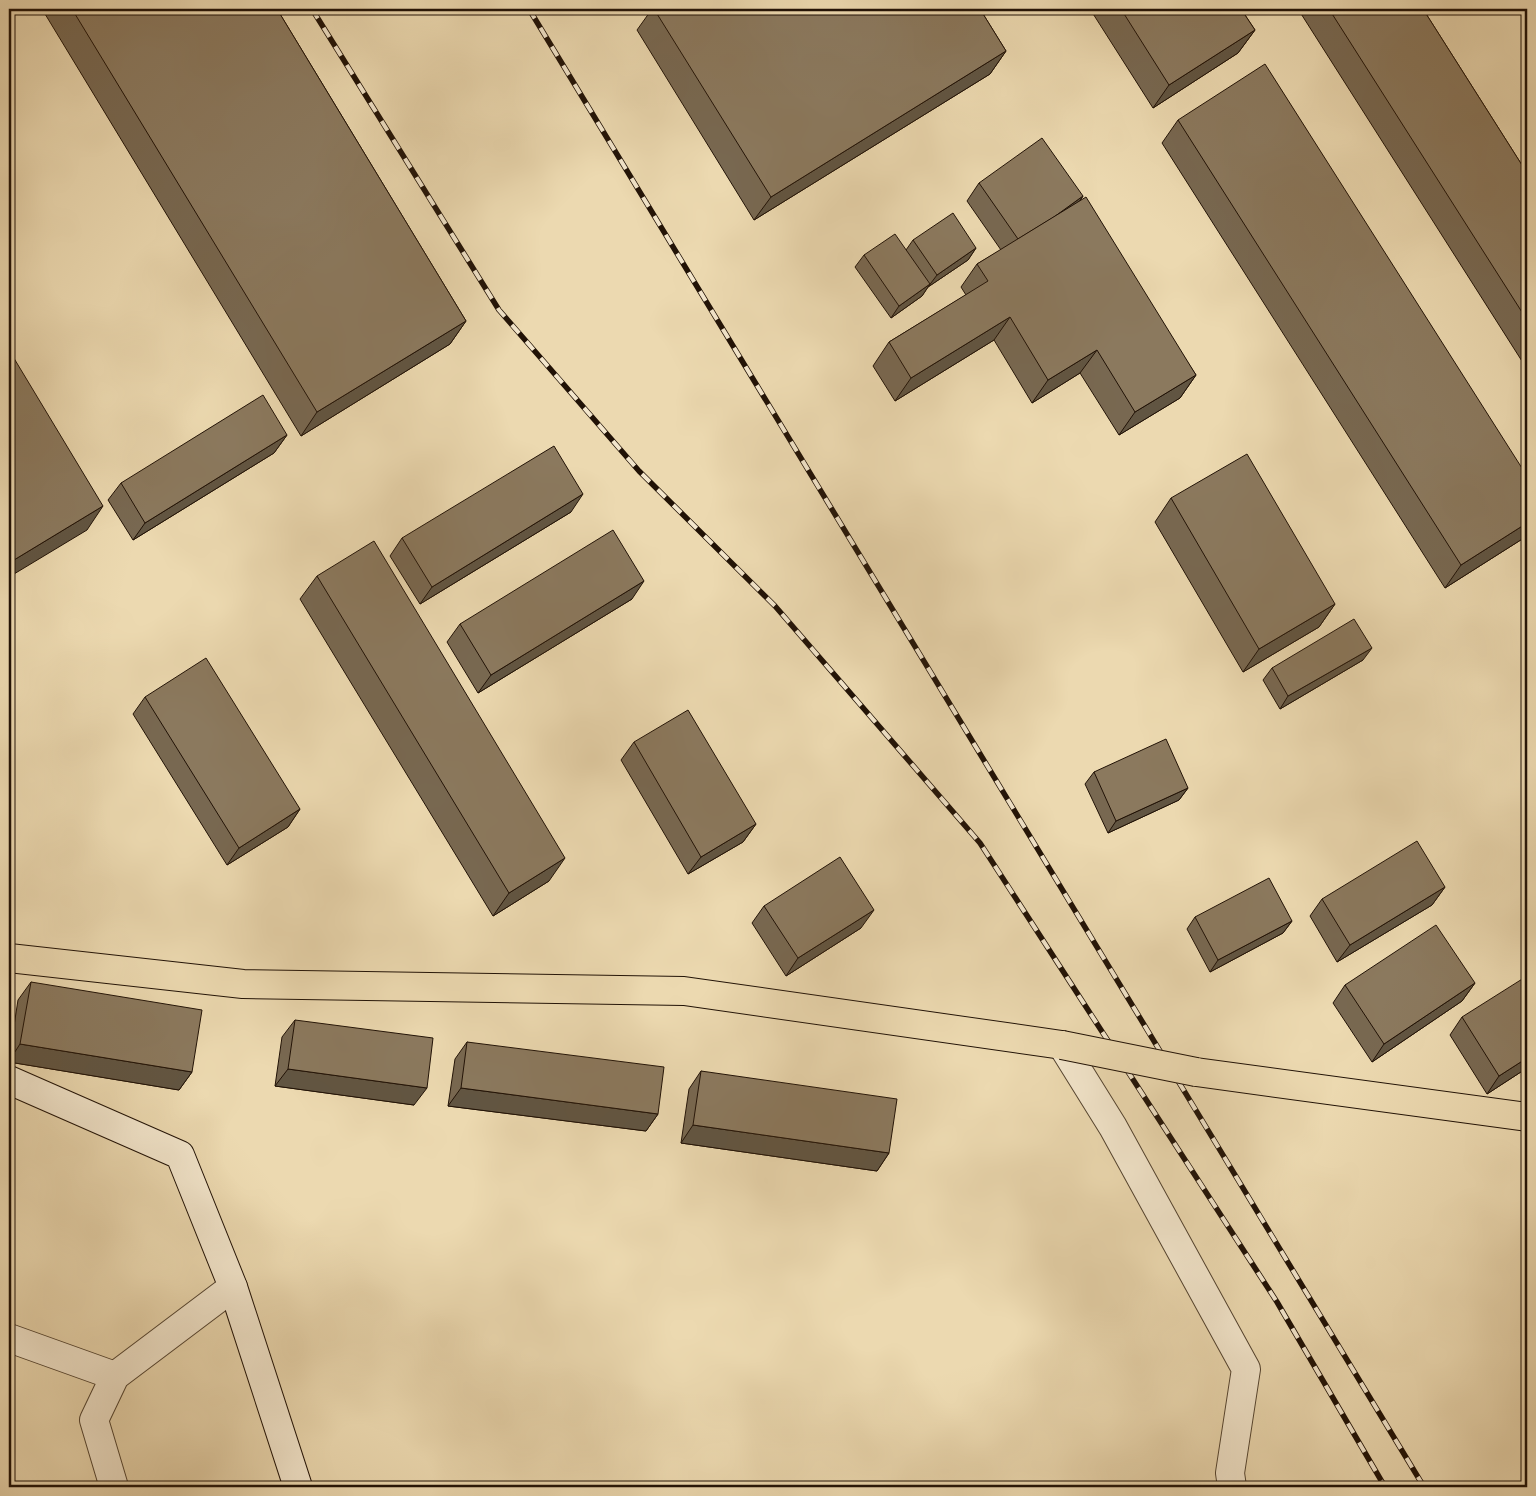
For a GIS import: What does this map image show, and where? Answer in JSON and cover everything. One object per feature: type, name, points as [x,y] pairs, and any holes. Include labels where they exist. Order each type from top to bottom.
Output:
[{"type":"main road","points":[[9,958],[243,984],[684,990],[1062,1045],[1196,1072],[1527,1117]]},
{"type":"street","points":[[1062,1045],[1113,1127],[1246,1369],[1230,1473],[1232,1487]]},
{"type":"street","points":[[9,1080],[180,1155],[233,1287],[298,1487]]},
{"type":"street","points":[[114,1487],[94,1420],[115,1376],[233,1287]]},
{"type":"street","points":[[9,1338],[115,1376]]},
{"type":"building","points":[[72,9],[277,9],[466,321],[317,412]]},
{"type":"building","points":[[654,9],[980,9],[1006,51],[771,197]]},
{"type":"building","points":[[1121,9],[1241,9],[1255,30],[1169,85]]},
{"type":"building","points":[[1329,9],[1423,9],[1527,173],[1527,320]]},
{"type":"building","points":[[1265,64],[1527,476],[1527,523],[1461,565],[1178,120]]},
{"type":"building","points":[[1042,138],[1083,196],[1054,217],[1018,239],[979,183]]},
{"type":"building","points":[[1086,197],[1196,375],[1135,412],[1097,350],[1048,380],[1010,317],[911,378],[889,342],[988,281],[977,264]]},
{"type":"building","points":[[953,213],[976,248],[937,275],[913,240]]},
{"type":"building","points":[[895,234],[930,284],[899,306],[864,255]]},
{"type":"building","points":[[9,350],[103,506],[9,563]]},
{"type":"building","points":[[263,395],[287,435],[145,523],[121,483]]},
{"type":"building","points":[[554,446],[583,494],[432,587],[402,538]]},
{"type":"building","points":[[1247,454],[1335,604],[1259,649],[1171,498]]},
{"type":"building","points":[[613,530],[644,581],[491,675],[460,624]]},
{"type":"building","points":[[374,541],[565,858],[509,893],[317,576]]},
{"type":"building","points":[[1354,619],[1372,648],[1288,696],[1272,668]]},
{"type":"building","points":[[206,658],[300,809],[239,848],[145,697]]},
{"type":"building","points":[[688,710],[756,824],[701,857],[634,742]]},
{"type":"building","points":[[1166,739],[1188,788],[1116,821],[1094,772]]},
{"type":"building","points":[[1417,841],[1445,887],[1350,945],[1322,899]]},
{"type":"building","points":[[840,857],[874,910],[798,958],[764,906]]},
{"type":"building","points":[[1269,878],[1292,921],[1218,960],[1195,917]]},
{"type":"building","points":[[1436,925],[1475,983],[1384,1044],[1345,985]]},
{"type":"building","points":[[1527,976],[1527,1058],[1499,1076],[1462,1017]]},
{"type":"building","points":[[31,982],[202,1010],[192,1072],[20,1044]]},
{"type":"building","points":[[295,1020],[433,1038],[427,1088],[288,1069]]},
{"type":"building","points":[[467,1042],[664,1067],[658,1114],[461,1088]]},
{"type":"building","points":[[701,1071],[897,1099],[889,1153],[693,1125]]},
{"type":"railway","points":[[312,9],[499,310],[639,471],[775,606],[980,843],[1277,1302],[1385,1487]]},
{"type":"railway","points":[[529,9],[1424,1487]]}]
